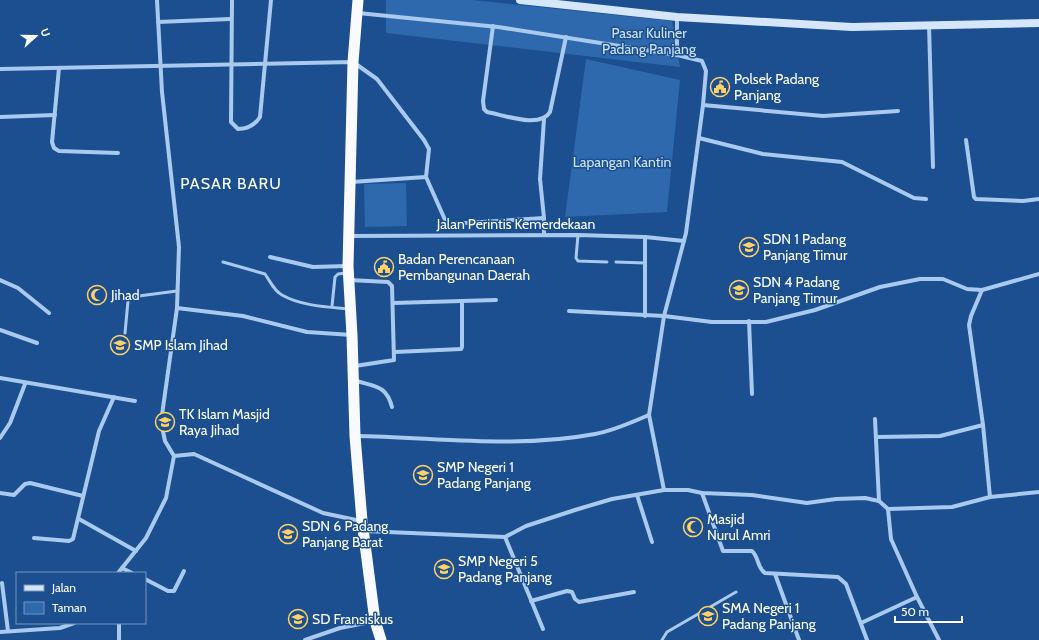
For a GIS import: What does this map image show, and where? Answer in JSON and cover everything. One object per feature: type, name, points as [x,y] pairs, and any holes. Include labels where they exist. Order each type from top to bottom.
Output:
[{"type":"highway","points":[[358,0],[353,62],[348,273],[351,309],[355,436],[363,526],[375,621],[381,640]]},
{"type":"main road","points":[[520,0],[677,17],[852,27],[1039,23]]},
{"type":"street","points":[[119,572],[146,538],[166,498],[174,456],[165,441],[161,422],[177,308],[179,247],[160,66],[157,0]]},
{"type":"street","points":[[232,0],[230,19],[231,122],[238,129],[245,129],[256,122],[260,117],[271,0]]},
{"type":"street","points":[[357,13],[493,26],[677,55],[702,61],[705,65],[704,105],[684,241],[664,316],[649,415],[664,490]]},
{"type":"street","points":[[677,17],[677,55]]},
{"type":"street","points":[[158,22],[230,19]]},
{"type":"street","points":[[929,25],[933,166]]},
{"type":"street","points":[[493,26],[483,101],[484,109],[487,112],[534,121],[544,119]]},
{"type":"street","points":[[544,235],[544,218],[540,180],[544,119],[550,112],[566,37]]},
{"type":"street","points":[[0,69],[353,62],[377,79],[424,140],[428,149],[426,177],[446,222],[449,224],[544,218]]},
{"type":"street","points":[[59,68],[52,142],[54,148],[59,151],[118,154]]},
{"type":"street","points":[[704,105],[823,116],[898,111]]},
{"type":"street","points":[[0,117],[55,115]]},
{"type":"street","points":[[699,138],[763,154],[842,162],[914,198],[926,199]]},
{"type":"street","points":[[966,140],[974,197],[1023,201],[1039,199]]},
{"type":"street","points":[[349,182],[426,177]]},
{"type":"street","name":"Jalan Perintis Kemerdekaan","points":[[348,236],[578,235],[645,237],[684,241]]},
{"type":"street","points":[[645,237],[645,316]]},
{"type":"street","points":[[270,257],[388,282],[392,286],[395,352],[394,360],[391,362],[353,366]]},
{"type":"street","points":[[569,311],[664,316],[712,322],[766,322],[815,310],[880,287],[920,279],[943,279],[967,289],[982,290],[1039,274]]},
{"type":"street","points":[[0,280],[18,288],[49,313]]},
{"type":"street","points":[[982,290],[971,316],[969,325],[983,425],[990,497]]},
{"type":"street","points":[[393,303],[496,300]]},
{"type":"street","points":[[395,352],[461,349],[462,301]]},
{"type":"street","points":[[177,308],[243,316],[307,332],[352,336]]},
{"type":"street","points":[[749,321],[752,394]]},
{"type":"street","points":[[0,330],[37,343]]},
{"type":"street","points":[[0,378],[25,384],[135,401]]},
{"type":"street","points":[[354,380],[384,390],[390,397],[392,407]]},
{"type":"street","points":[[0,438],[10,423],[25,384]]},
{"type":"street","points":[[34,538],[72,540],[79,519],[99,431],[114,397]]},
{"type":"street","points":[[355,436],[493,442],[547,441],[596,434],[649,415]]},
{"type":"street","points":[[875,419],[879,501]]},
{"type":"street","points":[[877,437],[940,436],[983,425]]},
{"type":"street","points":[[174,456],[194,454],[323,513],[363,526],[505,537],[526,526],[612,499],[664,490],[688,490],[702,493],[752,495],[808,503],[865,498],[879,501],[888,509],[891,539],[917,597],[939,640]]},
{"type":"street","points":[[0,493],[14,495],[25,484],[30,483],[83,496]]},
{"type":"street","points":[[888,509],[952,507],[990,497],[1039,492]]},
{"type":"street","points":[[702,493],[721,549],[726,552],[752,551],[762,572],[838,577],[846,584],[867,640]]},
{"type":"street","points":[[637,495],[652,542]]},
{"type":"street","points":[[79,519],[136,550]]},
{"type":"street","points":[[505,537],[543,629]]},
{"type":"street","points":[[122,568],[130,572]]},
{"type":"street","points":[[146,580],[168,591],[174,591],[184,571]]},
{"type":"street","points":[[776,574],[799,640]]},
{"type":"street","points":[[2,583],[8,631]]},
{"type":"street","points":[[531,601],[567,591],[572,592],[575,599],[579,602],[634,592]]},
{"type":"street","points":[[861,623],[917,597]]},
{"type":"street","points":[[305,640],[340,628],[375,621]]},
{"type":"street","points":[[0,632],[60,628],[71,624]]},
{"type":"street","points":[[119,624],[119,640]]},
{"type":"lane","points":[[578,235],[576,258],[578,261],[607,262]]},
{"type":"lane","points":[[223,262],[265,274],[274,288],[282,295],[312,305],[351,309]]},
{"type":"lane","points":[[616,262],[645,263]]},
{"type":"lane","points":[[332,306],[335,277],[338,274],[348,273]]},
{"type":"lane","points":[[125,333],[128,301],[131,297],[177,291]]},
{"type":"lane","points":[[662,640],[667,632],[736,592]]},
{"type":"green space","name":"Pasar Kuliner Padang Panjang","points":[[386,0],[473,0],[672,21],[680,67],[386,33]]},
{"type":"green space","name":"Lapangan Kantin","points":[[586,59],[680,80],[667,212],[565,217]]},
{"type":"green space","points":[[406,183],[407,226],[365,227],[364,184]]},
{"type":"place","name":"Polsek Padang Panjang","points":[[720,87]]},
{"type":"place","name":"SDN 1 Padang Panjang Timur","points":[[749,247]]},
{"type":"place","name":"Badan Perencanaan Pembangunan Daerah","points":[[384,267]]},
{"type":"place","name":"SDN 4 Padang Panjang Timur","points":[[739,290]]},
{"type":"place","name":"Jihad","points":[[97,295]]},
{"type":"place","name":"SMP Islam Jihad","points":[[120,345]]},
{"type":"place","name":"TK Islam Masjid Raya Jihad","points":[[165,422]]},
{"type":"place","name":"SMP Negeri 1 Padang Panjang","points":[[423,475]]},
{"type":"place","name":"Masjid Nurul Amri","points":[[693,527]]},
{"type":"place","name":"SDN 6 Padang Panjang Barat","points":[[288,534]]},
{"type":"place","name":"SMP Negeri 5 Padang Panjang","points":[[444,569]]},
{"type":"place","name":"SMA Negeri 1 Padang Panjang","points":[[708,616]]},
{"type":"place","name":"SD Fransiskus","points":[[298,619]]},
{"type":"district","name":"PASAR BARU","points":[[231,183]]}]
